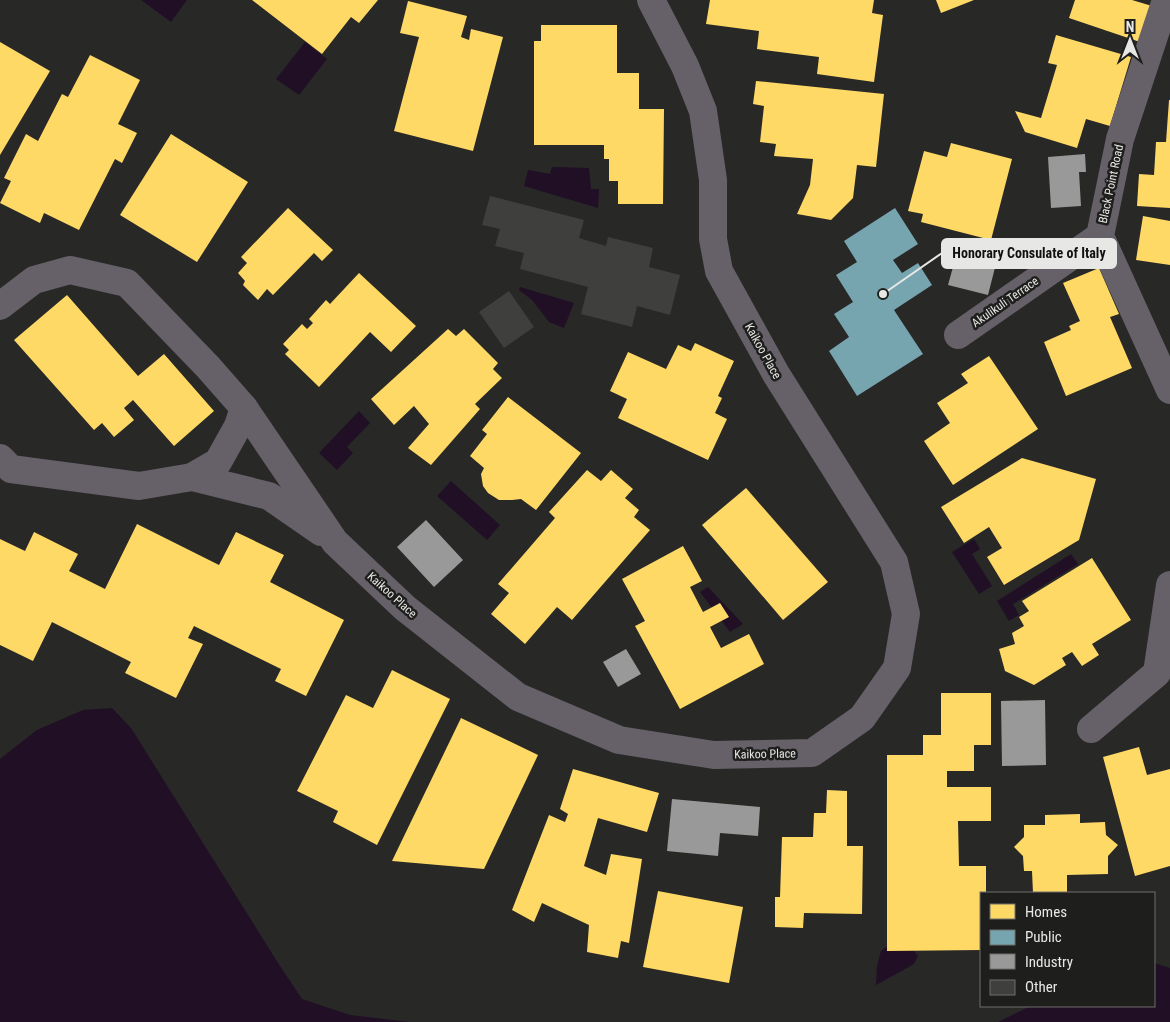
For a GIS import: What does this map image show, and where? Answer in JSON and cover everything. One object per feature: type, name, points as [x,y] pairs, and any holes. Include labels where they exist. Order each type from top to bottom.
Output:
[{"type":"street","name":"Kaikoo Place","points":[[0,306],[34,280],[70,270],[126,284],[208,367],[244,408],[334,542],[405,608],[518,697],[619,740],[714,755],[812,753],[862,718],[897,668],[906,614],[894,562],[776,374],[719,271],[713,239],[713,180],[703,111],[685,66],[651,0]]},
{"type":"street","name":"Black Point Road","points":[[1166,0],[1120,139],[1100,236],[1170,390]]},
{"type":"street","name":"Akulikuli Terrace","points":[[958,335],[1100,236]]},
{"type":"street","points":[[0,458],[11,469],[140,486],[192,477],[218,462],[238,426],[244,408]]},
{"type":"street","points":[[192,477],[269,496],[334,542]]},
{"type":"street","points":[[1090,729],[1158,673],[1170,585]]},
{"type":"shaded area","points":[[141,0],[187,0],[171,22]]},
{"type":"shaded area","points":[[305,42],[327,59],[299,95],[276,79]]},
{"type":"shaded area","points":[[552,167],[589,168],[591,189],[599,189],[598,208],[524,186],[528,170],[550,174]]},
{"type":"shaded area","points":[[520,287],[574,303],[564,328],[549,322],[532,300],[519,290]]},
{"type":"shaded area","points":[[359,411],[370,423],[347,447],[353,453],[337,470],[319,453]]},
{"type":"shaded area","points":[[451,481],[500,525],[487,540],[437,496]]},
{"type":"shaded area","points":[[974,539],[980,549],[972,554],[992,586],[979,594],[952,552]]},
{"type":"shaded area","points":[[1071,554],[1078,564],[1013,604],[1019,615],[1009,621],[997,601]]},
{"type":"shaded area","points":[[708,587],[743,624],[730,632],[700,592]]},
{"type":"shaded area","points":[[112,708],[131,728],[302,999],[350,1015],[409,1022],[0,1022],[0,759],[37,730],[83,710]]},
{"type":"shaded area","points":[[888,946],[913,950],[918,956],[914,964],[876,985],[877,966],[881,951]]},
{"type":"shaded area","points":[[1155,963],[1170,968],[1170,1022],[998,1022],[1029,1007],[1155,1007]]},
{"type":"building: Homes","points":[[252,0],[378,0],[359,23],[351,17],[322,54]]},
{"type":"building: Homes","points":[[710,0],[874,0],[872,13],[883,15],[874,82],[817,74],[819,57],[757,49],[759,31],[706,24]]},
{"type":"building: Homes","points":[[936,0],[974,0],[941,13]]},
{"type":"building: Homes","points":[[1075,0],[1132,0],[1152,6],[1140,42],[1069,18]]},
{"type":"building: Homes","points":[[408,1],[467,16],[461,37],[469,40],[471,29],[503,37],[473,151],[394,131],[419,37],[400,33]]},
{"type":"building: Homes","points":[[541,25],[617,25],[617,73],[639,73],[639,109],[664,109],[663,204],[618,204],[618,181],[609,181],[609,159],[604,159],[604,145],[534,145],[534,41],[541,41]]},
{"type":"building: Homes","points":[[1056,35],[1131,57],[1110,126],[1086,119],[1077,148],[1025,132],[1015,111],[1041,118],[1057,65],[1048,63]]},
{"type":"building: Homes","points":[[0,42],[50,71],[0,155]]},
{"type":"building: Homes","points":[[90,55],[140,80],[118,124],[137,133],[122,163],[115,159],[79,230],[44,213],[40,223],[0,203],[11,181],[4,178],[26,134],[38,141],[62,94],[68,97]]},
{"type":"building: Homes","points":[[756,81],[884,94],[876,167],[857,165],[853,198],[831,220],[797,214],[810,185],[813,159],[774,156],[776,144],[760,142],[764,106],[753,104]]},
{"type":"building: Homes","points":[[1169,100],[1170,208],[1137,206],[1139,174],[1154,175],[1156,142],[1166,142]]},
{"type":"building: Homes","points":[[171,134],[248,182],[197,262],[120,215]]},
{"type":"building: Homes","points":[[951,143],[1012,159],[991,240],[921,222],[923,214],[908,211],[924,151],[947,157]]},
{"type":"building: Homes","points":[[288,208],[333,250],[322,261],[314,253],[273,295],[267,289],[258,300],[243,285],[245,281],[238,273],[247,263],[241,257]]},
{"type":"building: Homes","points":[[1143,216],[1170,221],[1170,265],[1136,260]]},
{"type":"building: Homes","points":[[1099,268],[1119,314],[1110,317],[1132,368],[1066,396],[1044,342],[1071,330],[1069,326],[1080,321],[1063,283]]},
{"type":"building: Homes","points":[[359,273],[416,326],[391,352],[370,332],[319,387],[285,354],[289,350],[283,344],[302,324],[307,329],[313,323],[309,319],[326,300],[330,304]]},
{"type":"building: Homes","points":[[67,295],[138,376],[164,354],[214,411],[174,446],[133,400],[124,408],[134,420],[114,437],[102,423],[94,430],[14,340]]},
{"type":"building: Homes","points":[[448,329],[456,336],[464,329],[498,363],[493,369],[502,378],[475,404],[480,409],[431,465],[408,448],[429,424],[414,406],[394,425],[371,399]]},
{"type":"building: Homes","points":[[695,343],[734,361],[718,396],[722,398],[715,413],[727,419],[708,460],[618,418],[627,399],[610,391],[628,352],[666,369],[678,345],[691,351]]},
{"type":"building: Homes","points":[[989,356],[1038,429],[953,485],[924,441],[950,423],[937,403],[968,383],[961,374]]},
{"type":"building: Homes","points":[[508,397],[581,453],[536,510],[521,499],[499,500],[488,493],[483,486],[481,474],[484,468],[470,456],[487,434],[482,430]]},
{"type":"building: Homes","points":[[1022,458],[1096,479],[1079,540],[1004,585],[987,557],[1002,548],[989,527],[964,543],[941,507]]},
{"type":"building: Homes","points":[[587,470],[601,481],[611,470],[633,489],[625,498],[639,510],[634,517],[650,530],[572,620],[557,607],[525,644],[491,614],[509,593],[498,584],[555,518],[549,512]]},
{"type":"building: Homes","points":[[746,488],[828,582],[783,620],[702,525]]},
{"type":"building: Homes","points":[[137,524],[219,565],[236,532],[284,555],[270,582],[344,620],[306,696],[275,681],[281,669],[194,626],[188,638],[203,644],[176,698],[125,673],[131,662],[52,622],[33,661],[0,645],[0,539],[25,551],[34,532],[78,554],[69,571],[105,589]]},
{"type":"building: Homes","points":[[683,546],[702,581],[690,587],[703,612],[720,603],[729,617],[710,627],[721,648],[749,634],[764,664],[680,709],[635,626],[645,621],[622,579]]},
{"type":"building: Homes","points":[[1092,558],[1131,620],[1092,644],[1099,655],[1082,666],[1072,652],[1062,658],[1066,665],[1034,685],[1005,671],[999,649],[1015,644],[1012,633],[1024,626],[1019,617],[1029,611],[1022,601]]},
{"type":"building: Homes","points":[[392,670],[450,699],[377,845],[333,822],[338,811],[297,791],[346,695],[373,708]]},
{"type":"building: Homes","points":[[941,693],[991,693],[991,745],[974,745],[974,771],[947,771],[947,787],[991,787],[991,821],[958,821],[959,866],[986,866],[986,892],[980,892],[980,950],[887,951],[887,755],[923,755],[923,735],[941,735]]},
{"type":"building: Homes","points":[[461,718],[538,755],[484,869],[392,861]]},
{"type":"building: Homes","points":[[1139,747],[1147,775],[1170,769],[1170,866],[1135,876],[1103,757]]},
{"type":"building: Homes","points":[[573,769],[659,793],[647,832],[598,818],[584,866],[606,875],[611,854],[642,859],[629,943],[621,941],[618,958],[587,952],[589,925],[542,903],[534,922],[512,910],[549,815],[565,822],[568,814],[560,809]]},
{"type":"building: Homes","points":[[827,790],[847,791],[847,846],[863,846],[862,914],[804,913],[803,928],[775,927],[775,897],[780,897],[782,837],[813,837],[814,813],[826,813]]},
{"type":"building: Homes","points":[[1080,814],[1080,823],[1105,822],[1106,835],[1118,845],[1108,856],[1108,874],[1067,875],[1067,892],[1033,892],[1032,871],[1024,871],[1023,856],[1014,847],[1024,837],[1024,825],[1045,825],[1045,815]]},
{"type":"building: Homes","points":[[658,891],[743,907],[729,983],[643,967]]},
{"type":"building: Public","points":[[895,208],[918,244],[893,260],[902,273],[918,263],[932,285],[894,310],[923,354],[857,396],[829,351],[849,337],[834,314],[853,302],[836,275],[857,262],[844,241]]},
{"type":"building: Industry","points":[[1085,154],[1086,172],[1079,172],[1081,206],[1051,208],[1048,157]]},
{"type":"building: Industry","points":[[960,242],[999,252],[988,295],[948,285]]},
{"type":"building: Industry","points":[[426,520],[463,560],[434,587],[397,547]]},
{"type":"building: Industry","points":[[626,649],[641,674],[618,687],[603,662]]},
{"type":"building: Industry","points":[[1045,700],[1046,765],[1002,766],[1001,701]]},
{"type":"building: Industry","points":[[672,799],[760,807],[758,836],[720,833],[718,856],[667,851]]},
{"type":"building: Other","points":[[490,196],[584,220],[579,238],[606,246],[608,237],[653,248],[649,267],[680,275],[670,315],[637,306],[632,327],[581,314],[588,287],[520,269],[524,253],[495,246],[500,229],[482,225]]},
{"type":"building: Other","points":[[509,291],[534,327],[504,348],[479,312]]},
{"type":"place","name":"Honorary Consulate of Italy","points":[[883,294]]}]
